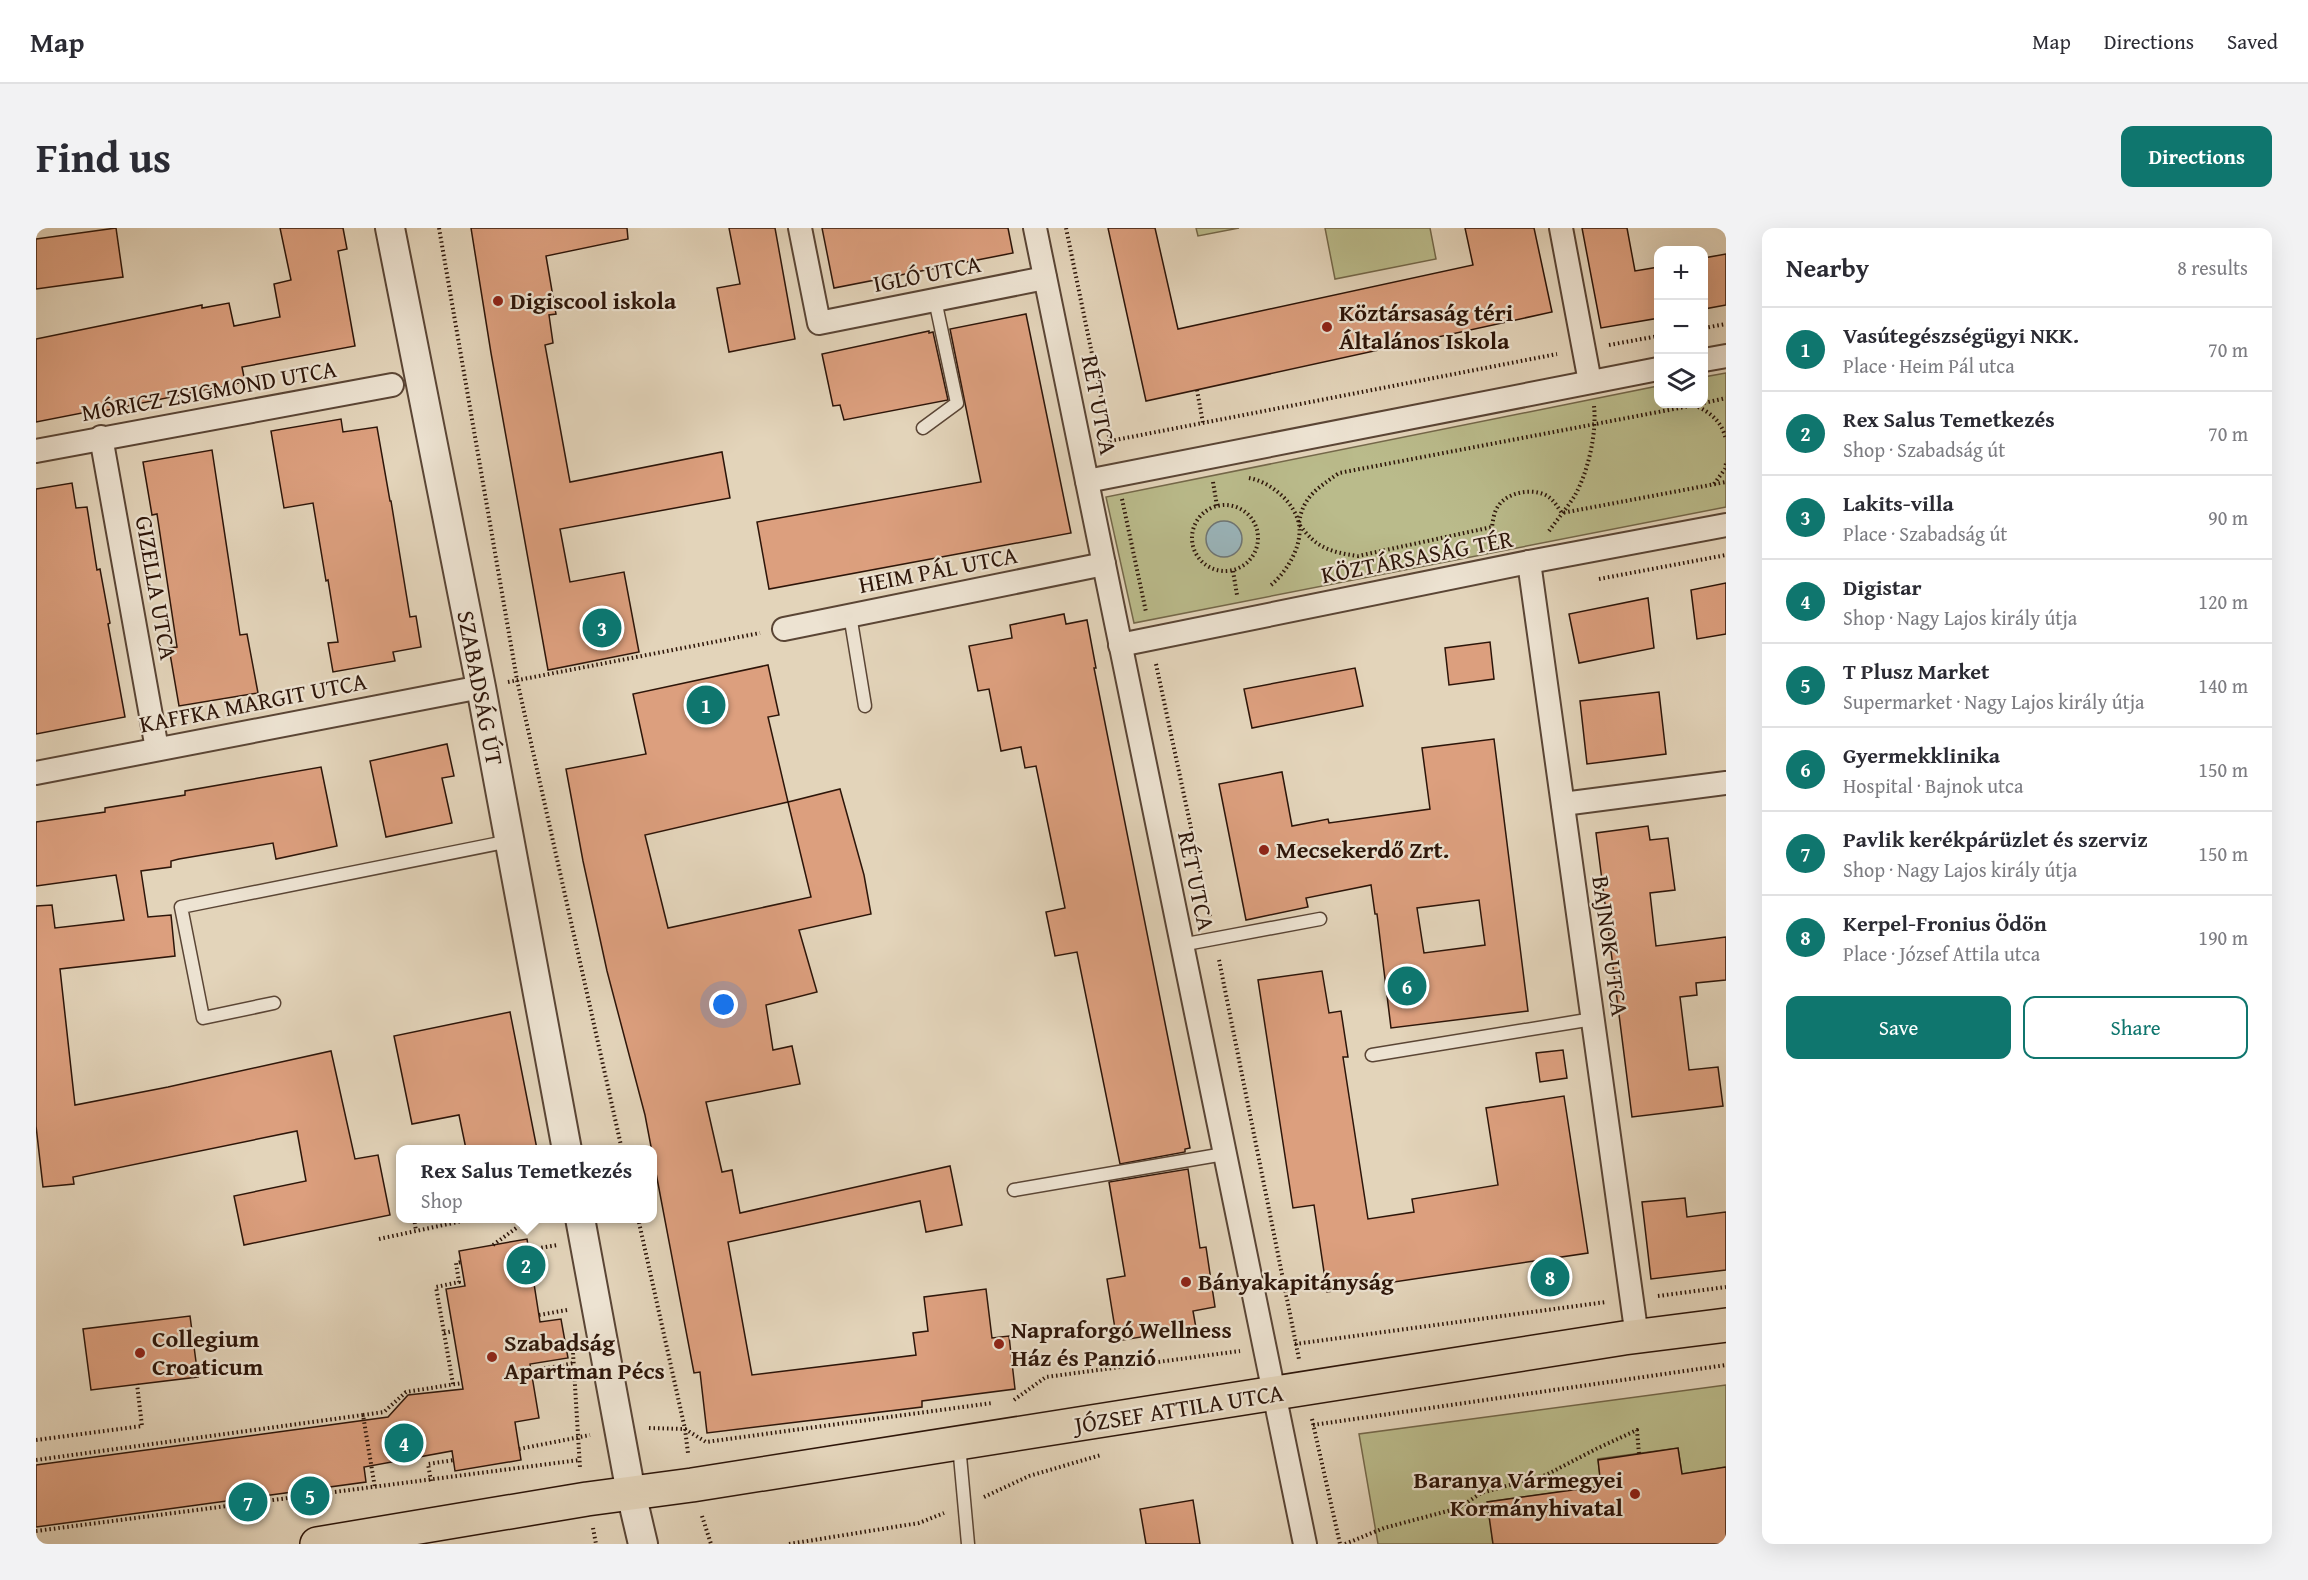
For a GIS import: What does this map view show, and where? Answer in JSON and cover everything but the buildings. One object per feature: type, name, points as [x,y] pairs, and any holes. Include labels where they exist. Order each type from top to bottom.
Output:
[{"type":"main road","name":"JÓZSEF ATTILA UTCA","points":[[317,1544],[587,1499],[692,1485],[1636,1337],[1726,1325]]},
{"type":"street","name":"SZABADSÁG ÚT","points":[[390,228],[481,687],[566,1145]]},
{"type":"street","name":"IGLÓ UTCA","points":[[800,228],[819,323],[1045,278]]},
{"type":"street","name":"RÉT UTCA","points":[[1035,228],[1264,1348],[1289,1391],[1305,1544]]},
{"type":"street","points":[[1561,228],[1590,382]]},
{"type":"street","points":[[1708,359],[1726,356]]},
{"type":"street","points":[[1087,481],[1654,370]]},
{"type":"street","name":"MÓRICZ ZSIGMOND UTCA","points":[[36,451],[101,437],[392,385]]},
{"type":"street","name":"GIZELLA UTCA","points":[[101,437],[157,749]]},
{"type":"street","name":"KÖZTÁRSASÁG TÉR","points":[[1120,645],[1529,562],[1726,525]]},
{"type":"street","name":"BAJNOK UTCA","points":[[1529,562],[1636,1337]]},
{"type":"street","name":"HEIM PÁL UTCA","points":[[784,628],[1104,564]]},
{"type":"street","name":"KAFFKA MARGIT UTCA","points":[[36,773],[481,687]]},
{"type":"street","points":[[1563,804],[1726,783]]},
{"type":"street","points":[[569,1227],[620,1432],[643,1544]]},
{"type":"lane","points":[[923,428],[957,403],[935,300]]},
{"type":"lane","points":[[850,615],[865,706]]},
{"type":"lane","points":[[274,1003],[203,1018],[180,907],[510,841]]},
{"type":"lane","points":[[1181,945],[1320,918]]},
{"type":"lane","points":[[1372,1055],[1593,1019]]},
{"type":"lane","points":[[1014,1190],[1224,1154]]},
{"type":"lane","points":[[959,1443],[968,1544]]},
{"type":"path","points":[[439,228],[517,680],[621,1145]]},
{"type":"path","points":[[1066,228],[1296,1344],[1289,1391],[1340,1544]]},
{"type":"path","points":[[1708,327],[1726,324]]},
{"type":"path","points":[[1110,441],[1654,337]]},
{"type":"path","points":[[1529,562],[1575,495],[1588,460],[1596,422],[1590,382]]},
{"type":"path","points":[[1197,390],[1203,423]]},
{"type":"path","points":[[1708,402],[1726,398]]},
{"type":"path","points":[[1265,590],[1279,579],[1296,548],[1300,510],[1307,498],[1339,473],[1676,408]]},
{"type":"path","points":[[1700,408],[1710,412],[1719,423],[1726,440]]},
{"type":"path","points":[[1714,484],[1725,469],[1726,463]]},
{"type":"path","points":[[1242,478],[1251,478],[1270,485],[1291,508],[1299,524],[1318,546],[1338,553],[1358,556],[1492,527],[1493,516],[1499,504],[1508,496],[1522,492],[1537,492],[1549,496],[1562,513]]},
{"type":"path","points":[[1202,484],[1222,480]]},
{"type":"path","points":[[1213,482],[1217,506]]},
{"type":"path","points":[[1562,513],[1726,482]]},
{"type":"path","points":[[1092,507],[1134,498]]},
{"type":"path","points":[[1233,505],[1241,508],[1250,515],[1257,528],[1259,542],[1255,555],[1241,568],[1233,571],[1212,569],[1202,563],[1195,553],[1192,539],[1195,523],[1204,512],[1217,506],[1233,505]]},
{"type":"path","points":[[1590,580],[1726,555]]},
{"type":"path","points":[[1233,571],[1237,596]]},
{"type":"path","points":[[1226,598],[1246,594]]},
{"type":"path","points":[[481,687],[784,628]]},
{"type":"path","points":[[415,1223],[416,1231]]},
{"type":"path","points":[[379,1239],[453,1223]]},
{"type":"path","points":[[493,1245],[523,1223]]},
{"type":"path","points":[[639,1223],[685,1430],[692,1485],[711,1544]]},
{"type":"path","points":[[528,1250],[560,1245],[569,1227]]},
{"type":"path","points":[[453,1384],[436,1287],[459,1282],[456,1263],[461,1262]]},
{"type":"path","points":[[1006,1401],[1017,1399],[1046,1377],[1726,1287]]},
{"type":"path","points":[[567,1299],[569,1320]]},
{"type":"path","points":[[539,1315],[568,1310]]},
{"type":"path","points":[[444,1333],[453,1332]]},
{"type":"path","points":[[571,1342],[580,1436],[579,1460],[596,1544]]},
{"type":"path","points":[[531,1371],[574,1363]]},
{"type":"path","points":[[36,1460],[384,1412],[406,1392],[462,1383]]},
{"type":"path","points":[[36,1440],[142,1426],[137,1384]]},
{"type":"path","points":[[519,1449],[580,1436],[657,1427],[685,1430],[706,1442],[994,1402]]},
{"type":"path","points":[[363,1415],[375,1488]]},
{"type":"path","points":[[1345,1544],[1384,1528],[1459,1508],[1481,1492],[1546,1475],[1637,1430],[1639,1454]]},
{"type":"path","points":[[431,1481],[428,1464],[454,1460]]},
{"type":"path","points":[[36,1531],[579,1460]]},
{"type":"green space","points":[[1196,228],[1239,228],[1198,236]]},
{"type":"green space","points":[[1325,228],[1430,228],[1436,259],[1335,279]]},
{"type":"green space","points":[[1726,373],[1726,507],[1134,623],[1106,497],[1654,387],[1654,408],[1708,408],[1708,376]]},
{"type":"green space","points":[[1726,1385],[1726,1467],[1682,1474],[1678,1448],[1598,1459],[1601,1486],[1488,1502],[1493,1544],[1378,1544],[1359,1434]]},
{"type":"water","points":[[1224,521],[1236,527],[1242,539],[1236,551],[1224,557],[1212,551],[1206,539],[1212,527]]},
{"type":"place","name":"Digiscool iskola","points":[[498,301]]},
{"type":"place","name":"Köztársaság téri Általános Iskola","points":[[1327,327]]},
{"type":"place","name":"Lakits-villa","points":[[602,628]]},
{"type":"place","name":"Vasútegészségügyi NKK.","points":[[706,705]]},
{"type":"place","name":"Mecsekerdő Zrt.","points":[[1264,850]]},
{"type":"place","name":"Gyermekklinika","points":[[1407,986]]},
{"type":"place","name":"Rex Salus Temetkezés","points":[[526,1265]]},
{"type":"place","name":"Kerpel-Fronius Ödön","points":[[1550,1277]]},
{"type":"place","name":"Bányakapitányság","points":[[1186,1282]]},
{"type":"place","name":"Napraforgó Wellness Ház és Panzió","points":[[999,1344]]},
{"type":"place","name":"Collegium Croaticum","points":[[140,1353]]},
{"type":"place","name":"Szabadság Apartman Pécs","points":[[492,1357]]},
{"type":"place","name":"Digistar","points":[[404,1443]]},
{"type":"place","name":"Baranya Vármegyei Kormányhivatal","points":[[1635,1494]]},
{"type":"place","name":"T Plusz Market","points":[[310,1496]]},
{"type":"place","name":"Pavlik kerékpárüzlet és szerviz","points":[[248,1502]]}]
